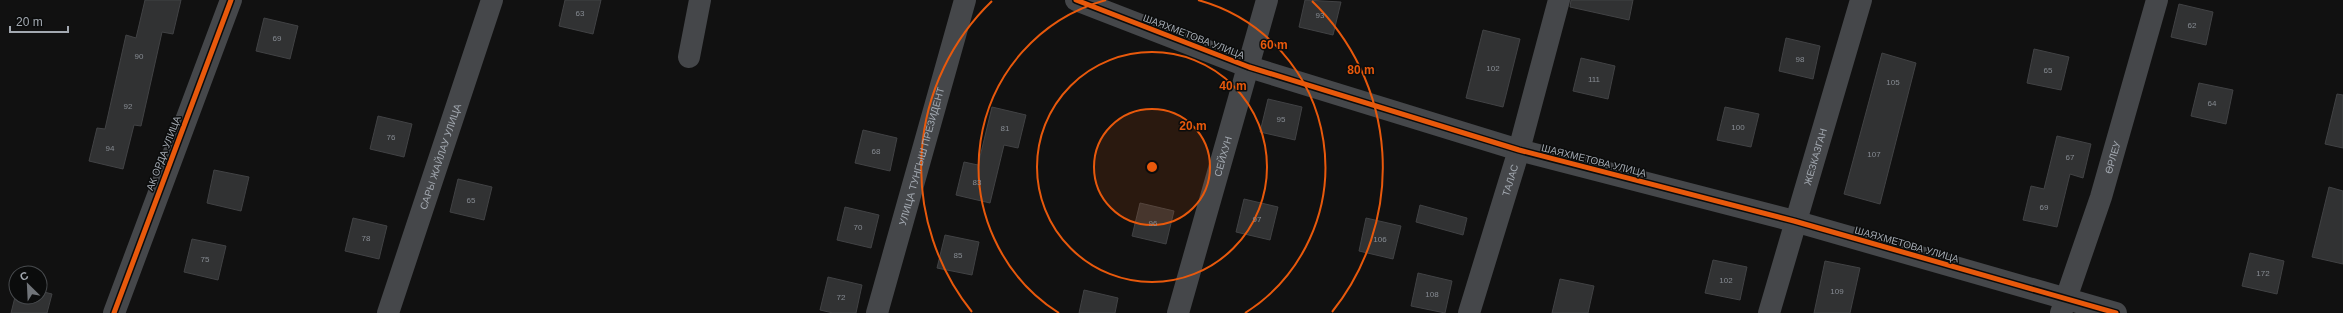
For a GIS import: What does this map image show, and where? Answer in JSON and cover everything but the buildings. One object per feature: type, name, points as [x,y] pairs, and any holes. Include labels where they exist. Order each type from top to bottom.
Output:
[{"type":"street","name":"АК ОРДА УЛИЦА","points":[[114,313],[231,0]]},
{"type":"street","name":"САРЫ ЖАЙЛАУ УЛИЦА","points":[[388,313],[492,0]]},
{"type":"street","points":[[689,56],[700,0]]},
{"type":"street","name":"УЛИЦА ТУНГЫШ ПРЕЗИДЕНТ","points":[[877,313],[965,0]]},
{"type":"street","name":"ШАЯХМЕТОВА УЛИЦА","points":[[1076,0],[1249,67],[1519,150],[1794,221],[2063,305],[2116,313]]},
{"type":"street","name":"СЕЙХУН","points":[[1178,313],[1267,0]]},
{"type":"street","name":"ТАЛАС","points":[[1469,313],[1519,150],[1559,0]]},
{"type":"street","name":"ЖЕЗКАЗГАН","points":[[1769,313],[1794,221],[1861,0]]},
{"type":"street","name":"ӨРЛЕУ","points":[[2063,305],[2101,197],[2157,0]]},
{"type":"cycle path","points":[[114,313],[231,0]]},
{"type":"cycle path","points":[[1076,0],[1249,67],[1519,150],[1794,221],[2116,313]]}]
